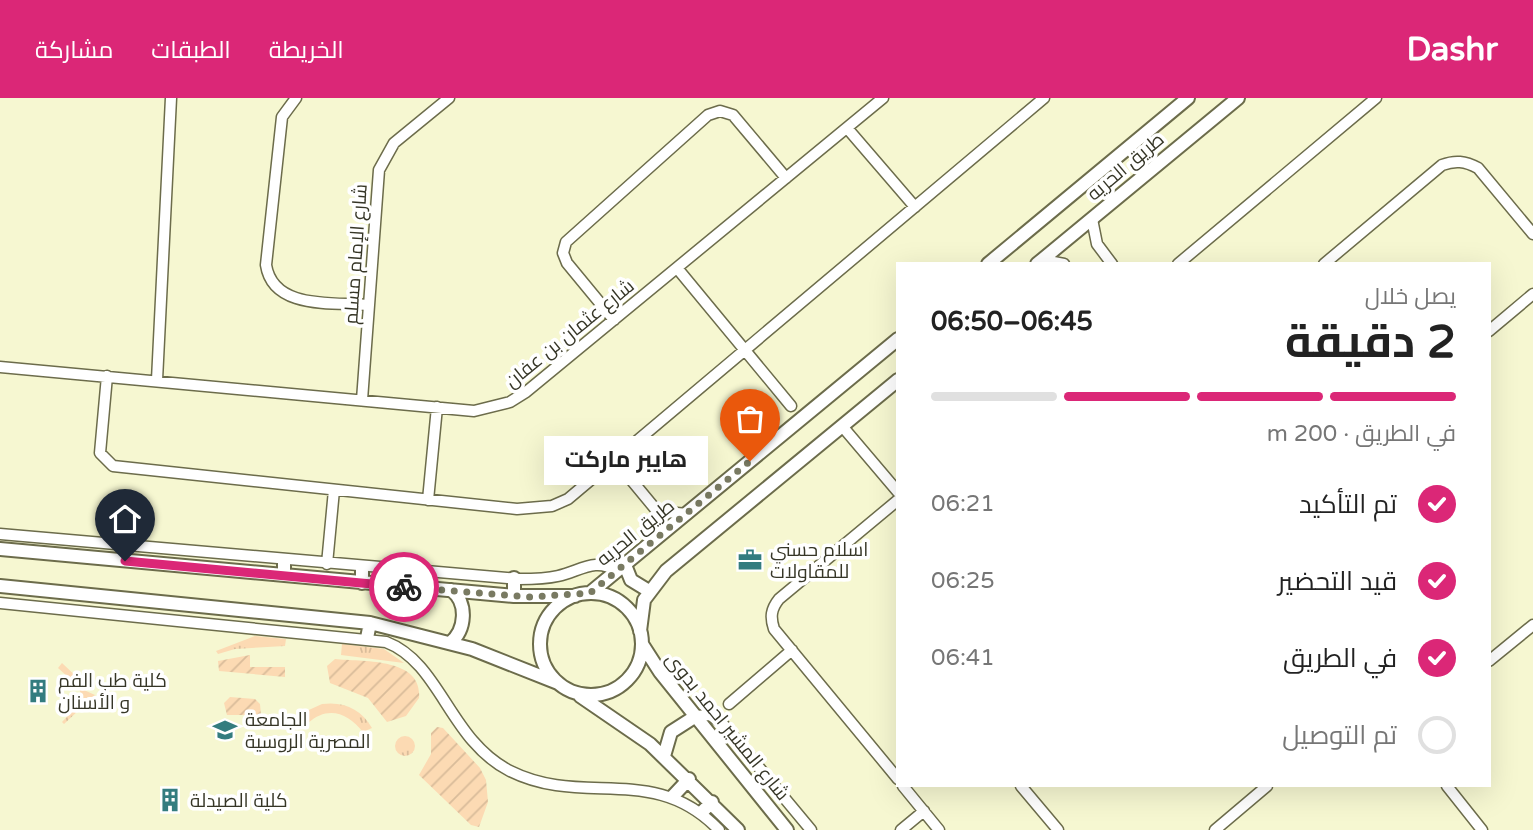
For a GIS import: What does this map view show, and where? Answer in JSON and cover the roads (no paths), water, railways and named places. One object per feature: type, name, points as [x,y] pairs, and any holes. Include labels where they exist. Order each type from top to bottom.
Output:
[{"type":"street","points":[[157,380],[171,98]]},
{"type":"street","points":[[296,98],[282,117],[267,275],[277,290],[291,297],[368,305]]},
{"type":"street","name":"شارع الإمام مسلم","points":[[362,400],[379,170],[394,143],[449,98]]},
{"type":"street","name":"شارع عثمان بن عفان","points":[[0,367],[474,411],[510,402],[614,320],[883,98]]},
{"type":"street","points":[[107,376],[100,453],[113,466],[517,509],[552,506],[568,499],[1045,98]]},
{"type":"street","points":[[1171,112],[1177,98]]},
{"type":"street","name":"طريق الحريه","points":[[990,262],[1188,98]]},
{"type":"street","points":[[1183,262],[1376,98]]},
{"type":"street","name":"طريق الحريه","points":[[1040,262],[1230,100]]},
{"type":"street","points":[[614,320],[567,263],[563,253],[566,242],[708,115],[720,111],[733,116],[786,178]]},
{"type":"street","points":[[847,128],[915,206]]},
{"type":"street","points":[[1326,262],[1442,165],[1451,162],[1460,161],[1478,168],[1533,234]]},
{"type":"street","points":[[1092,219],[1097,244],[1110,262]]},
{"type":"street","points":[[677,268],[791,406]]},
{"type":"street","points":[[1491,329],[1533,294]]},
{"type":"street","name":"طريق الحريه","points":[[590,593],[896,341]]},
{"type":"street","points":[[571,691],[595,695],[619,687],[636,669],[642,645],[640,631],[644,600],[666,571],[896,382]]},
{"type":"street","points":[[428,500],[438,407]]},
{"type":"street","points":[[842,426],[896,490]]},
{"type":"street","points":[[614,459],[657,511],[687,514]]},
{"type":"street","points":[[327,564],[334,490]]},
{"type":"street","points":[[896,502],[774,606],[772,621],[774,629],[896,777]]},
{"type":"street","points":[[652,542],[657,511]]},
{"type":"street","points":[[0,534],[362,568],[514,578],[544,578],[593,564],[607,565],[621,568],[631,580],[649,591]]},
{"type":"street","points":[[0,549],[514,596],[575,596],[590,593],[607,596],[624,605],[640,631]]},
{"type":"street","points":[[284,561],[284,575]]},
{"type":"street","points":[[362,568],[362,583]]},
{"type":"street","points":[[514,578],[514,596]]},
{"type":"street","points":[[0,586],[370,623],[450,643],[516,664],[558,683],[620,720],[689,779],[738,830]]},
{"type":"street","points":[[450,643],[460,631],[463,608],[458,596],[451,590]]},
{"type":"street","points":[[558,683],[550,674],[540,652],[542,628],[555,608],[575,596]]},
{"type":"street","points":[[170,617],[171,602]]},
{"type":"street","points":[[0,603],[170,617],[367,638],[394,645],[415,659],[464,731],[485,754],[508,770],[558,786],[647,790],[673,796],[702,812],[719,830]]},
{"type":"street","points":[[367,638],[370,623]]},
{"type":"street","points":[[1491,659],[1533,625]]},
{"type":"street","name":"شارع المشير احمد بدوى","points":[[642,645],[787,830]]},
{"type":"street","points":[[729,704],[792,650]]},
{"type":"street","points":[[664,756],[671,732],[696,716],[710,715],[719,719],[811,830]]},
{"type":"street","points":[[673,796],[689,779]]},
{"type":"street","points":[[907,787],[939,830]]},
{"type":"street","points":[[1022,787],[1058,830]]},
{"type":"street","points":[[1448,787],[1482,830]]},
{"type":"street","points":[[1215,830],[1260,788]]},
{"type":"street","points":[[702,812],[712,802]]},
{"type":"street","points":[[901,830],[924,811]]},
{"type":"place","name":"هايبر ماركت","points":[[750,461]]},
{"type":"place","name":"اسلام حسني للمقاولات","points":[[750,560]]},
{"type":"place","name":"كلية طب الفم و الأسنان","points":[[38,691]]},
{"type":"place","name":"الجامعة المصرية الروسية","points":[[225,730]]},
{"type":"place","name":"كلية الصيدلة","points":[[170,800]]}]
